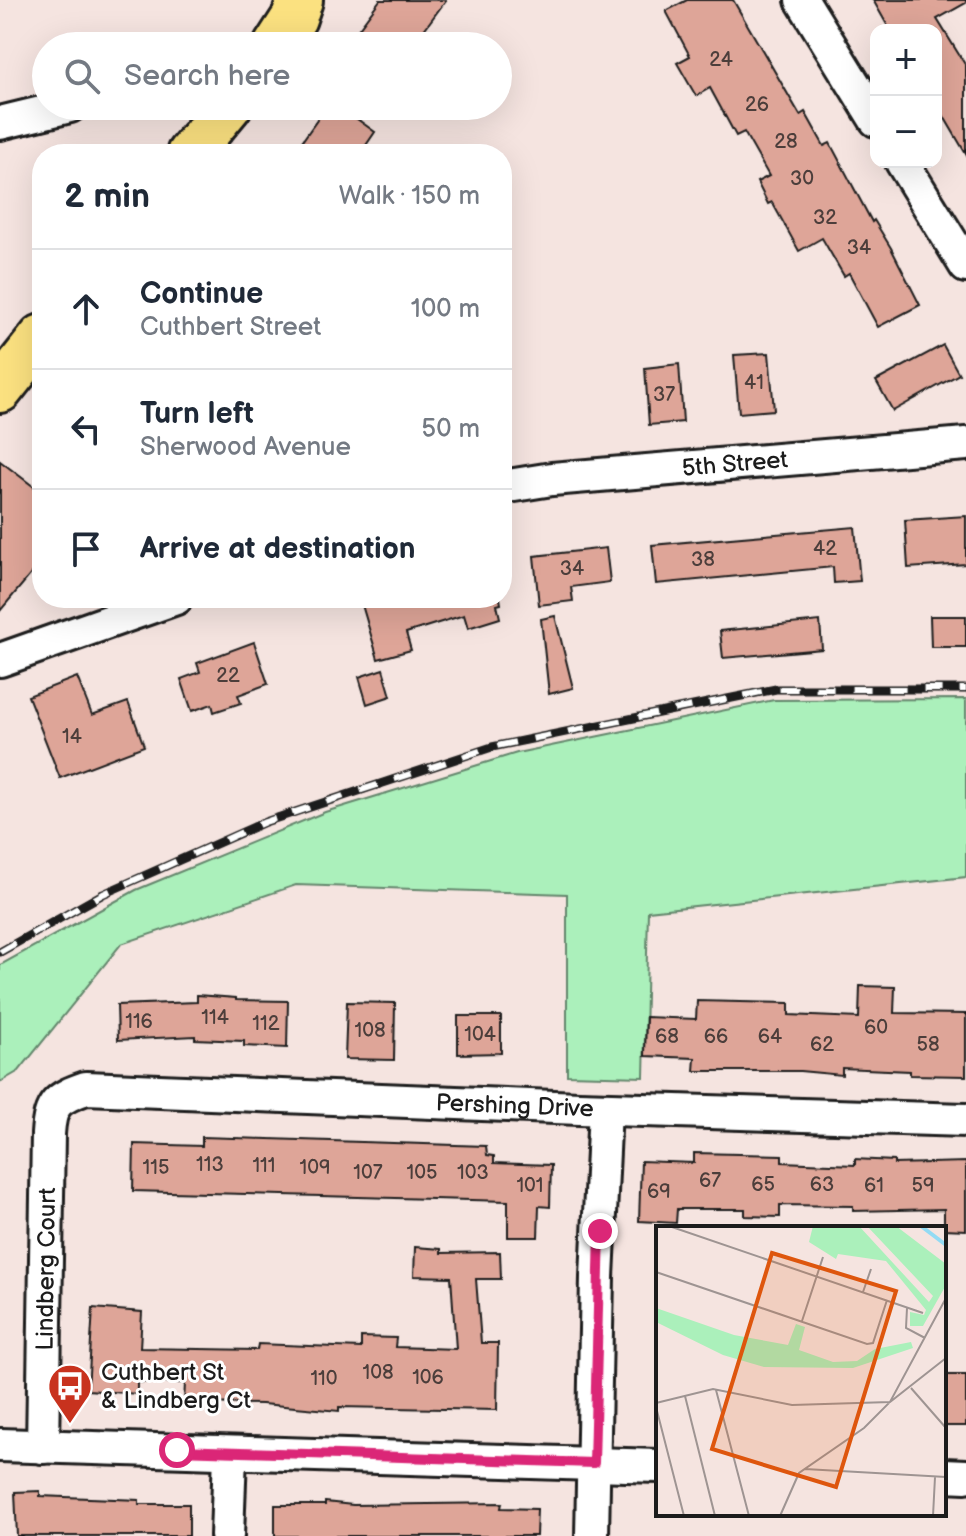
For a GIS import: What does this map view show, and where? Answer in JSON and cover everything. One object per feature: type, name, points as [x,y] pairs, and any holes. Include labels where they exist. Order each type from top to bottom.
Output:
[{"type":"main road","points":[[285,32],[300,0]]},
{"type":"main road","points":[[197,144],[217,120]]},
{"type":"main road","points":[[0,390],[32,350]]},
{"type":"street","points":[[802,0],[870,110]]},
{"type":"street","points":[[0,123],[32,115]]},
{"type":"street","points":[[906,168],[966,266]]},
{"type":"street","name":"5th Street","points":[[512,485],[552,479],[966,444]]},
{"type":"street","points":[[0,660],[148,608]]},
{"type":"street","name":"Pershing Drive","points":[[63,1095],[86,1088],[966,1120]]},
{"type":"street","name":"Lindberg Court","points":[[43,1447],[49,1111],[63,1095]]},
{"type":"street","points":[[592,1536],[597,1277],[605,1109]]},
{"type":"street","points":[[0,1445],[656,1466]]},
{"type":"street","points":[[227,1536],[230,1454]]},
{"type":"street","points":[[946,1475],[966,1476]]},
{"type":"green space","points":[[966,699],[966,877],[648,911],[644,1077],[567,1075],[567,894],[296,885],[121,944],[19,1071],[0,1082],[0,965],[136,890],[325,812],[517,753],[774,700]]},
{"type":"building","points":[[380,0],[446,0],[422,32],[356,32]]},
{"type":"building","points":[[687,0],[733,0],[800,115],[805,112],[824,146],[830,143],[920,305],[878,327],[849,273],[844,276],[822,238],[799,251],[772,202],[768,204],[757,182],[769,176],[744,132],[736,136],[710,88],[696,96],[677,63],[690,56],[666,11]]},
{"type":"building","points":[[873,0],[966,0],[966,3],[937,19],[940,24],[887,24]]},
{"type":"building","points":[[942,27],[966,66],[966,154],[942,113]]},
{"type":"building","points":[[317,120],[358,120],[375,132],[367,144],[300,144]]},
{"type":"building","points":[[943,345],[959,374],[893,411],[876,381]]},
{"type":"building","points":[[769,353],[774,410],[739,413],[734,355]]},
{"type":"building","points":[[679,364],[683,422],[649,425],[645,368]]},
{"type":"building","points":[[0,461],[32,485],[32,573],[0,611]]},
{"type":"building","points":[[966,516],[966,564],[908,568],[905,520]]},
{"type":"building","points":[[855,527],[860,581],[834,583],[833,567],[656,584],[652,545]]},
{"type":"building","points":[[606,548],[610,582],[571,587],[573,601],[539,605],[534,556]]},
{"type":"building","points":[[363,608],[498,608],[500,618],[468,628],[464,615],[406,633],[411,650],[378,659]]},
{"type":"building","points":[[555,616],[573,688],[549,694],[541,619]]},
{"type":"building","points":[[930,616],[966,616],[966,647],[931,647]]},
{"type":"building","points":[[820,621],[822,649],[723,658],[720,631]]},
{"type":"building","points":[[254,642],[268,684],[238,695],[241,703],[214,712],[212,704],[192,711],[181,679],[200,672],[197,663]]},
{"type":"building","points":[[383,669],[391,696],[367,704],[359,677]]},
{"type":"building","points":[[77,677],[92,715],[128,702],[144,746],[60,778],[28,696]]},
{"type":"building","points":[[860,986],[895,987],[894,1013],[966,1014],[966,1076],[910,1075],[910,1071],[842,1068],[842,1075],[800,1071],[694,1071],[695,1058],[645,1056],[646,1017],[696,1019],[697,1001],[789,1003],[789,1015],[859,1018]]},
{"type":"building","points":[[197,995],[236,1000],[288,1001],[287,1048],[244,1046],[244,1041],[195,1039],[195,1036],[118,1040],[117,1005],[197,1002]]},
{"type":"building","points":[[347,1002],[395,1003],[394,1060],[345,1059]]},
{"type":"building","points":[[458,1016],[501,1016],[501,1053],[458,1054]]},
{"type":"building","points":[[202,1137],[486,1146],[487,1155],[494,1156],[494,1163],[551,1165],[550,1207],[539,1206],[538,1237],[508,1237],[508,1201],[133,1191],[134,1144],[202,1146]]},
{"type":"building","points":[[694,1153],[782,1155],[782,1162],[855,1165],[855,1159],[894,1161],[894,1164],[966,1162],[966,1230],[946,1229],[944,1209],[853,1211],[853,1206],[780,1205],[780,1217],[745,1216],[745,1209],[677,1209],[676,1223],[639,1221],[641,1161],[694,1163]]},
{"type":"building","points":[[415,1247],[441,1249],[441,1253],[500,1252],[501,1279],[476,1279],[481,1343],[498,1343],[497,1410],[339,1407],[339,1411],[262,1404],[184,1403],[185,1383],[137,1382],[137,1394],[88,1390],[93,1308],[142,1312],[140,1348],[257,1350],[258,1344],[361,1348],[361,1337],[396,1338],[395,1347],[456,1349],[451,1277],[414,1276]]},
{"type":"building","points":[[946,1375],[966,1375],[966,1426],[946,1426]]},
{"type":"building","points":[[40,1491],[40,1496],[139,1500],[139,1504],[189,1504],[189,1536],[17,1536],[15,1492]]},
{"type":"building","points":[[325,1502],[353,1505],[502,1503],[501,1508],[537,1509],[536,1536],[275,1536],[275,1505],[325,1505]]},
{"type":"railway","points":[[0,952],[103,894],[265,822],[492,747],[776,689],[966,689]]},
{"type":"place","name":"Cuthbert St & Lindberg Ct","points":[[70,1425]]},
{"type":"route","points":[[177,1450],[594,1463],[600,1231]]}]
